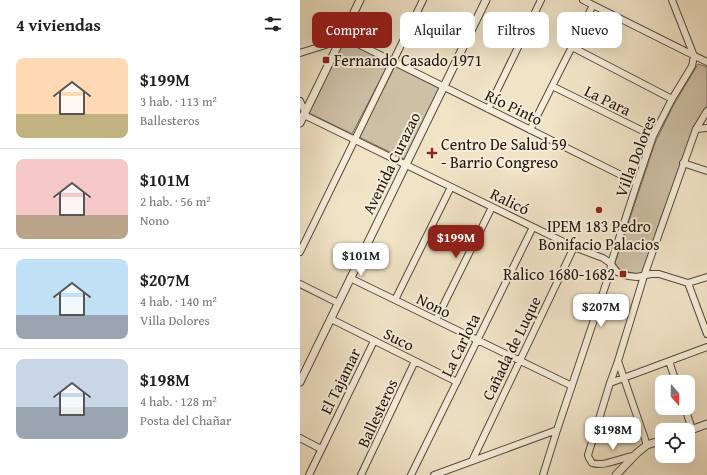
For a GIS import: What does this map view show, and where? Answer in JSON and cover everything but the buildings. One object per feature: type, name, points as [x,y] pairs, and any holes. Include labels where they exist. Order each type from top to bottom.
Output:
[{"type":"street","points":[[354,12],[360,0]]},
{"type":"street","points":[[300,252],[423,0]]},
{"type":"street","name":"Avenida Curazao","points":[[300,382],[486,0]]},
{"type":"street","points":[[488,109],[541,0]]},
{"type":"street","points":[[583,0],[707,62]]},
{"type":"street","points":[[672,0],[694,56]]},
{"type":"street","points":[[590,12],[593,5]]},
{"type":"street","points":[[300,53],[316,48]]},
{"type":"street","points":[[300,123],[303,114],[336,48]]},
{"type":"street","name":"Río Pinto","points":[[361,48],[393,62],[637,183]]},
{"type":"street","points":[[530,130],[571,48]]},
{"type":"street","points":[[574,48],[672,99]]},
{"type":"street","name":"Villa Dolores","points":[[543,475],[610,276],[637,183],[653,136],[672,99],[692,66],[694,56]]},
{"type":"street","name":"La Para","points":[[552,86],[653,136]]},
{"type":"street","points":[[300,101],[303,114]]},
{"type":"street","points":[[633,456],[625,457],[601,465],[592,463],[588,455],[644,276],[683,163],[696,129],[707,111]]},
{"type":"street","name":"Ralicó","points":[[303,114],[574,247],[603,258],[620,274],[637,277],[659,274],[688,283]]},
{"type":"street","points":[[696,129],[707,128]]},
{"type":"street","points":[[683,163],[707,171]]},
{"type":"street","points":[[395,300],[451,187]]},
{"type":"street","points":[[436,320],[492,207]]},
{"type":"street","name":"La Carlota","points":[[411,475],[533,227]]},
{"type":"street","name":"Cañada de Luque","points":[[472,461],[574,247]]},
{"type":"street","points":[[707,277],[688,283],[707,334]]},
{"type":"street","name":"Nono","points":[[350,278],[572,386]]},
{"type":"street","points":[[300,284],[338,303]]},
{"type":"street","name":"Suco","points":[[330,319],[457,382]]},
{"type":"street","name":"El Tajamar","points":[[309,475],[374,341]]},
{"type":"street","points":[[610,383],[707,348]]},
{"type":"street","name":"Ballesteros","points":[[361,475],[415,361]]},
{"type":"street","points":[[618,361],[647,445]]},
{"type":"street","points":[[669,362],[674,375]]},
{"type":"street","points":[[695,428],[707,424]]},
{"type":"street","points":[[434,475],[557,430]]},
{"type":"street","points":[[300,438],[321,449]]},
{"type":"street","points":[[616,475],[633,456],[647,445],[655,442]]},
{"type":"shaded area","points":[[339,48],[359,48],[389,63],[352,134],[307,112]]},
{"type":"shaded area","points":[[698,64],[707,67],[707,108],[694,131],[660,220],[643,275],[619,270],[615,263],[655,143],[673,106]]},
{"type":"shaded area","points":[[395,66],[441,89],[406,160],[359,137]]},
{"type":"place","name":"Fernando Casado 1971","points":[[326,60]]},
{"type":"place","name":"Centro De Salud 59 - Barrio Congreso","points":[[432,153]]},
{"type":"place","name":"IPEM 183 Pedro Bonifacio Palacios","points":[[599,210]]},
{"type":"place","name":"Ralico 1680-1682","points":[[623,274]]}]
